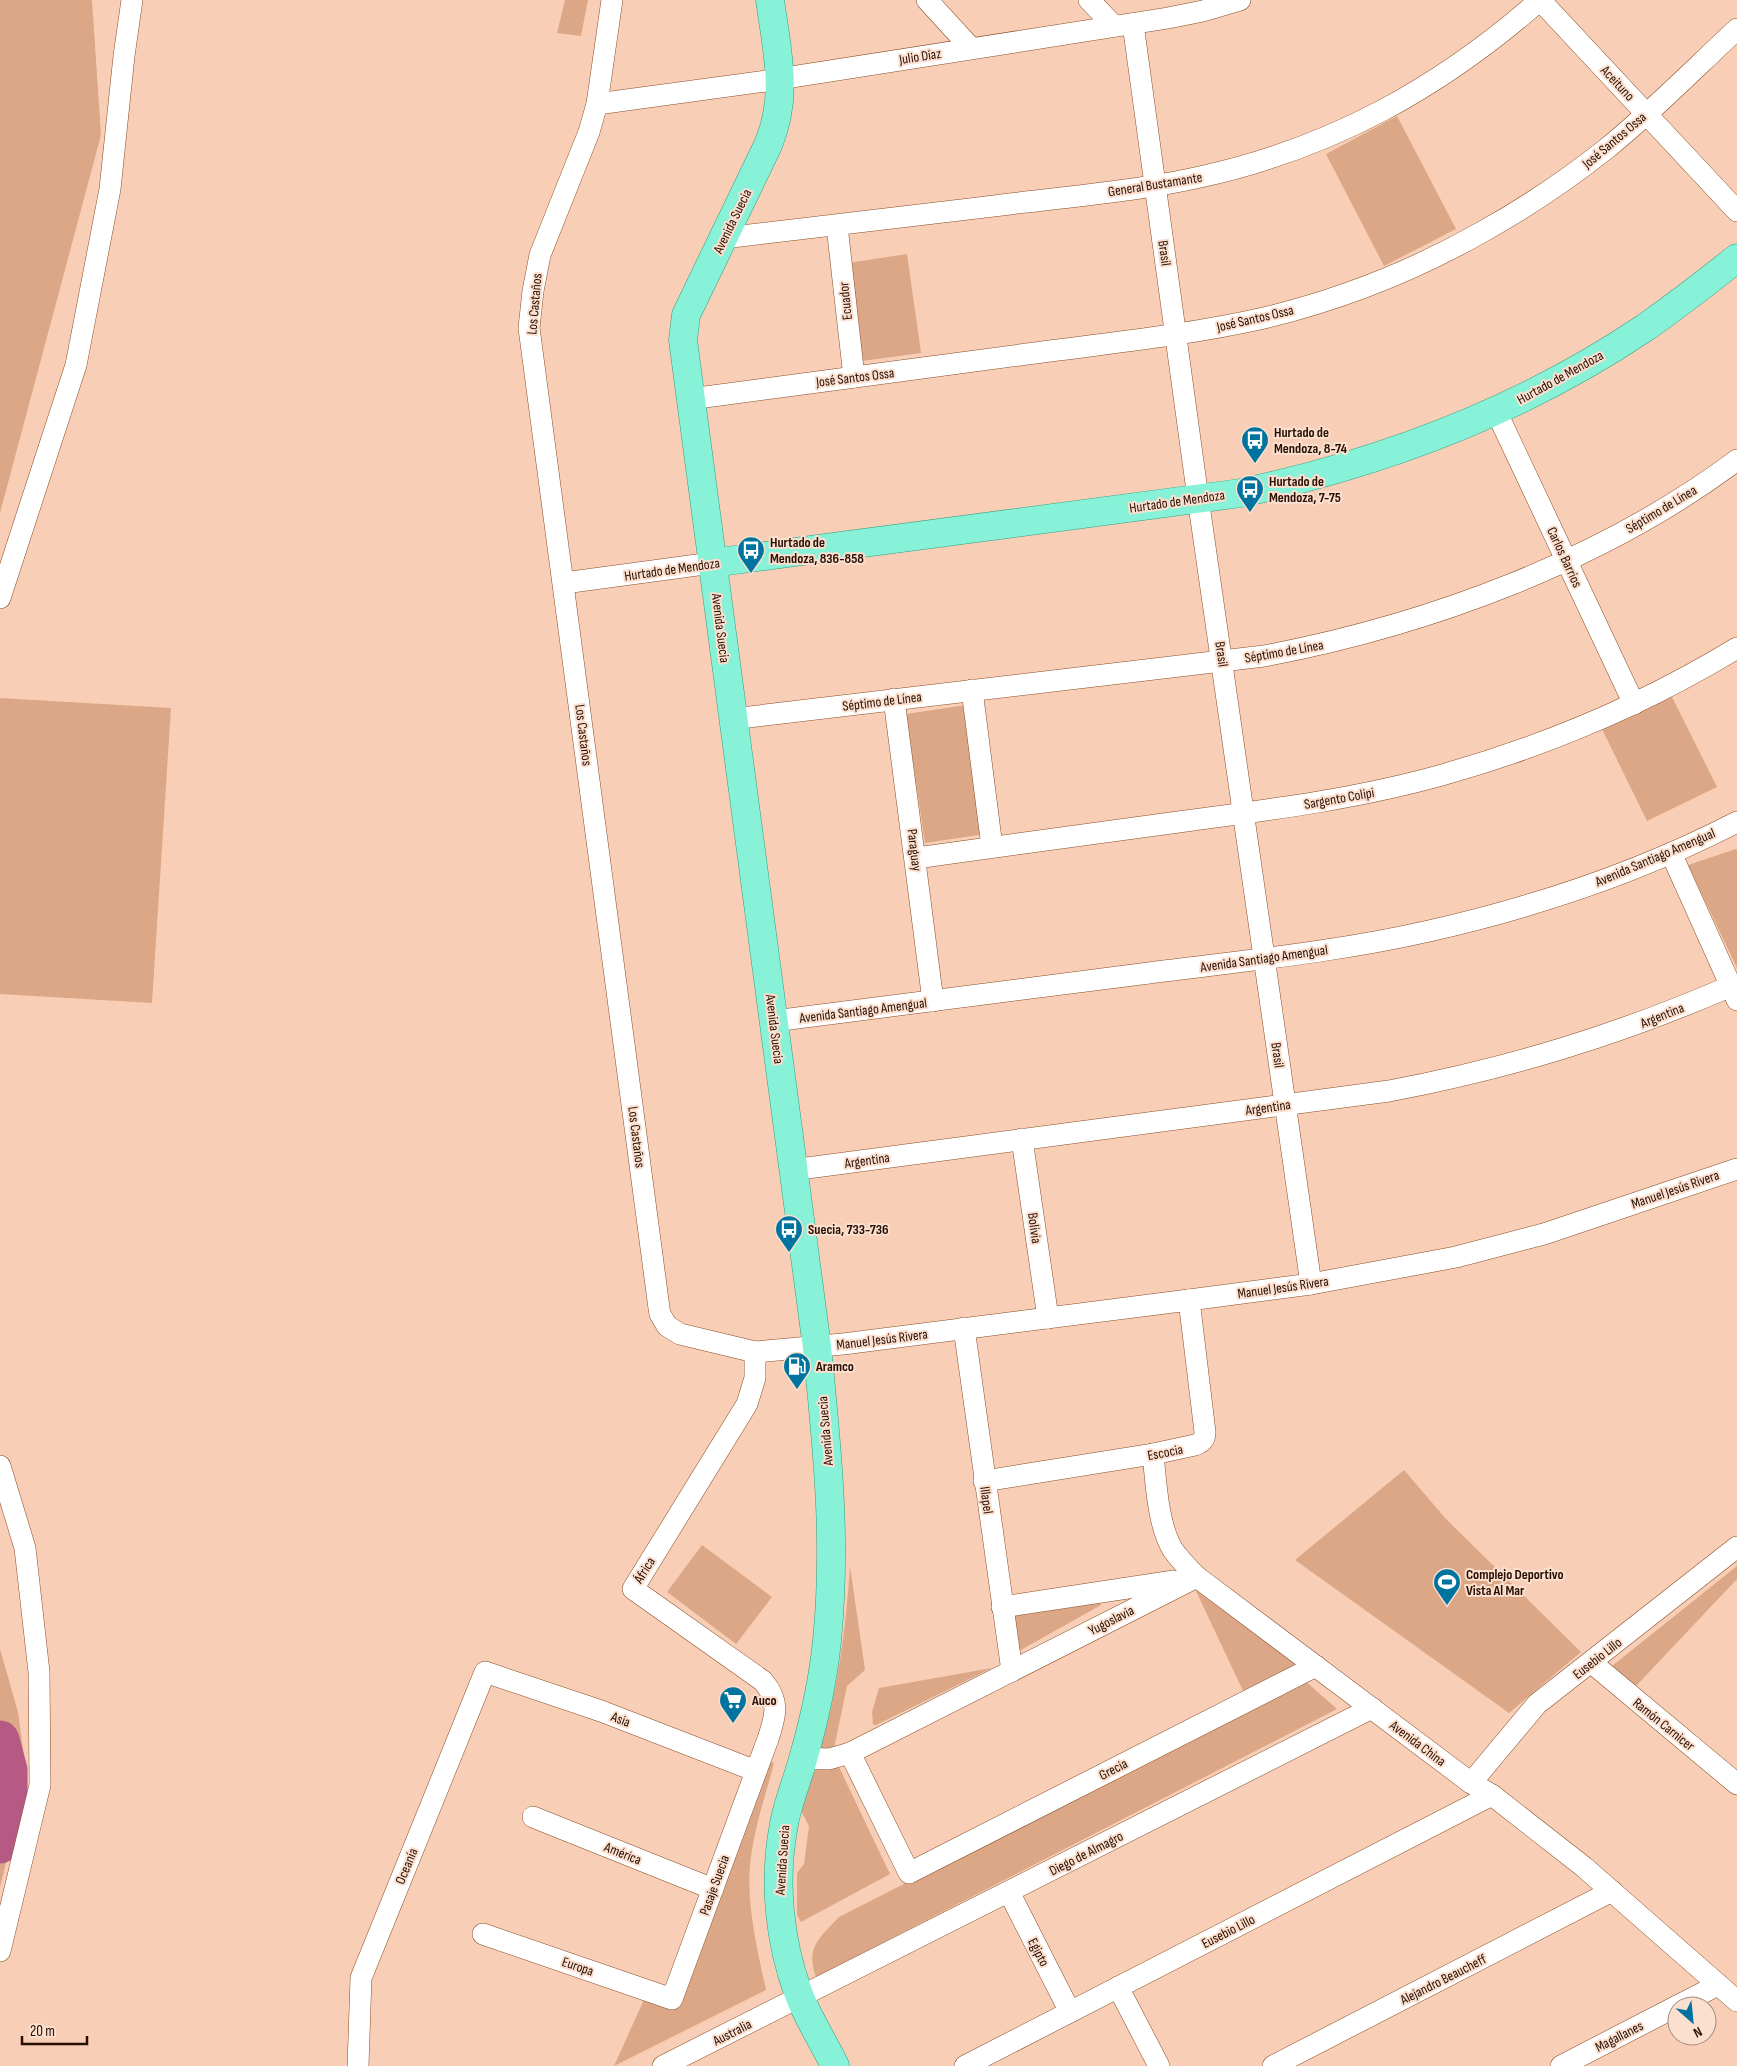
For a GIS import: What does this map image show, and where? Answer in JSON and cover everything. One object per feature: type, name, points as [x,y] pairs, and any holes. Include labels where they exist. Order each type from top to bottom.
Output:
[{"type":"main road","name":"Avenida Suecia","points":[[770,0],[781,97],[774,131],[691,303],[683,327],[682,340],[817,1347],[830,1493],[833,1559],[827,1644],[813,1720],[784,1822],[778,1894],[785,1947],[800,1997],[835,2066]]},
{"type":"main road","name":"Hurtado de Mendoza","points":[[712,563],[1259,489],[1346,468],[1397,451],[1496,411],[1564,376],[1630,337],[1692,294],[1737,258]]},
{"type":"street","points":[[0,598],[76,365],[110,189],[132,0]]},
{"type":"street","name":"Los Castaños","points":[[612,0],[598,104],[589,132],[540,256],[532,291],[529,328],[660,1314],[667,1326],[680,1334],[755,1352],[817,1347]]},
{"type":"street","points":[[927,0],[971,48]]},
{"type":"street","points":[[1089,0],[1124,25]]},
{"type":"street","name":"Julio Díaz","points":[[598,104],[1124,25],[1204,11],[1238,0]]},
{"type":"street","name":"Aceituno","points":[[1540,0],[1737,211]]},
{"type":"street","name":"General Bustamante","points":[[724,238],[837,226],[1156,185],[1235,168],[1286,153],[1369,118],[1406,99],[1469,58],[1540,0]]},
{"type":"street","name":"Brasil","points":[[1124,25],[1156,185],[1198,498],[1223,661],[1311,1284]]},
{"type":"street","name":"José Santos Ossa","points":[[690,398],[1177,334],[1265,317],[1360,288],[1434,256],[1480,233],[1524,207],[1607,148],[1737,29]]},
{"type":"street","name":"Ecuador","points":[[837,226],[854,377]]},
{"type":"street","name":"Carlos Barrios","points":[[1496,411],[1634,704]]},
{"type":"street","name":"Séptimo de Línea","points":[[732,718],[1264,656],[1304,648],[1410,621],[1515,582],[1566,559],[1646,519],[1685,496],[1737,460]]},
{"type":"street","name":"Hurtado de Mendoza","points":[[564,583],[712,563]]},
{"type":"street","name":"Sargento Colipi","points":[[916,858],[1337,799],[1441,776],[1542,742],[1634,704],[1674,684],[1737,648]]},
{"type":"street","points":[[972,690],[992,848]]},
{"type":"street","name":"Paraguay","points":[[894,699],[933,1001]]},
{"type":"street","name":"Avenida Santiago Amengual","points":[[774,1021],[1265,958],[1375,942],[1427,932],[1488,916],[1601,881],[1736,826]]},
{"type":"street","points":[[1671,853],[1734,993]]},
{"type":"street","name":"Argentina","points":[[792,1170],[1438,1082],[1536,1058],[1734,993]]},
{"type":"street","name":"Bolivia","points":[[1022,1139],[1048,1318]]},
{"type":"street","name":"Manuel Jesús Rivera","points":[[817,1347],[1311,1284],[1456,1257],[1544,1234],[1737,1168]]},
{"type":"street","name":"Escocia","points":[[984,1480],[1195,1446],[1205,1438],[1189,1300]]},
{"type":"street","name":"Illapel","points":[[964,1328],[1012,1671]]},
{"type":"street","name":"África","points":[[755,1352],[755,1378],[747,1404],[633,1589],[763,1681],[770,1689],[776,1710],[756,1771]]},
{"type":"street","name":"Avenida China","points":[[1152,1454],[1164,1530],[1172,1548],[1182,1562],[1196,1576],[1472,1783],[1492,1795],[1584,1867],[1737,2001]]},
{"type":"street","points":[[0,1466],[24,1548],[39,1672],[40,1785],[0,1951]]},
{"type":"street","name":"Eusebio Lillo","points":[[1472,1783],[1537,1704],[1737,1547]]},
{"type":"street","name":"Yugoslavia","points":[[803,1758],[829,1759],[850,1753],[1196,1576]]},
{"type":"street","name":"Yugoslavia","points":[[1002,1607],[1157,1584],[1196,1576]]},
{"type":"street","name":"Ramón Carnicer","points":[[1592,1662],[1737,1784]]},
{"type":"street","name":"Grecia","points":[[850,1753],[909,1873],[1316,1666]]},
{"type":"street","name":"Asia","points":[[484,1672],[601,1711],[756,1771]]},
{"type":"street","name":"Oceanía","points":[[358,2066],[361,1978],[484,1672]]},
{"type":"street","name":"Diego de Almagro","points":[[800,1997],[1372,1708]]},
{"type":"street","name":"Pasaje Suecia","points":[[672,1998],[756,1771]]},
{"type":"street","name":"Eusebio Lillo","points":[[965,2066],[1492,1795]]},
{"type":"street","name":"América","points":[[532,1817],[713,1889]]},
{"type":"street","name":"Alejandro Beaucheff","points":[[1273,2066],[1612,1891]]},
{"type":"street","name":"Egipto","points":[[1009,1892],[1070,2012]]},
{"type":"street","name":"Europa","points":[[483,1934],[672,1998]]},
{"type":"street","name":"Magallanes","points":[[1697,1996],[1718,1985]]},
{"type":"street","points":[[1118,1987],[1159,2066]]},
{"type":"street","name":"Australia","points":[[663,2066],[800,1997]]},
{"type":"street","name":"Magallanes","points":[[1561,2066],[1667,2011]]},
{"type":"shaded area","points":[[0,0],[92,0],[101,135],[0,513]]},
{"type":"shaded area","points":[[565,0],[588,0],[581,36],[557,33]]},
{"type":"shaded area","points":[[1397,116],[1456,229],[1384,266],[1326,154]]},
{"type":"shaded area","points":[[907,254],[921,353],[862,361],[848,263]]},
{"type":"shaded area","points":[[1670,693],[1717,787],[1647,821],[1601,727]]},
{"type":"shaded area","points":[[0,698],[171,708],[152,1003],[0,994]]},
{"type":"shaded area","points":[[966,705],[985,834],[925,843],[906,714]]},
{"type":"shaded area","points":[[1736,849],[1737,851],[1737,968],[1688,865]]},
{"type":"shaded area","name":"Complejo Deportivo Vista Al Mar","points":[[1404,1470],[1446,1519],[1581,1652],[1509,1713],[1295,1560]]},
{"type":"shaded area","points":[[702,1545],[772,1597],[736,1644],[667,1592]]},
{"type":"shaded area","points":[[850,1566],[865,1670],[847,1686],[833,1753],[823,1752],[821,1748],[840,1658]]},
{"type":"shaded area","points":[[1737,1566],[1737,1579],[1635,1687],[1612,1666]]},
{"type":"shaded area","points":[[1195,1589],[1302,1668],[1245,1695]]},
{"type":"shaded area","points":[[1100,1602],[1101,1605],[1019,1651],[1014,1613]]},
{"type":"shaded area","points":[[0,1649],[18,1712],[27,1779],[0,1887]]},
{"type":"shaded area","points":[[992,1668],[873,1725],[872,1712],[879,1688]]},
{"type":"shaded area","points":[[1304,1680],[1337,1709],[816,1977],[813,1967],[813,1951],[820,1937],[839,1917]]},
{"type":"shaded area","points":[[763,1759],[774,1763],[753,1845],[750,1890],[753,1924],[766,1990],[614,2066],[646,1995],[678,2000]]},
{"type":"shaded area","points":[[838,1765],[890,1874],[801,1922],[797,1915],[797,1873],[804,1864],[809,1826],[801,1811],[814,1771]]},
{"type":"waterway","points":[[0,1740],[8,1770],[8,1806],[0,1844]]},
{"type":"place","name":"Hurtado de Mendoza, 8-74","points":[[1255,464]]},
{"type":"place","name":"Hurtado de Mendoza, 7-75","points":[[1250,513]]},
{"type":"place","name":"Hurtado de Mendoza, 836-858","points":[[751,574]]},
{"type":"place","name":"Suecia, 733-736","points":[[789,1253]]},
{"type":"place","name":"Aramco","points":[[797,1390]]},
{"type":"place","name":"Complejo Deportivo Vista Al Mar","points":[[1447,1606]]},
{"type":"place","name":"Auco","points":[[733,1724]]}]
